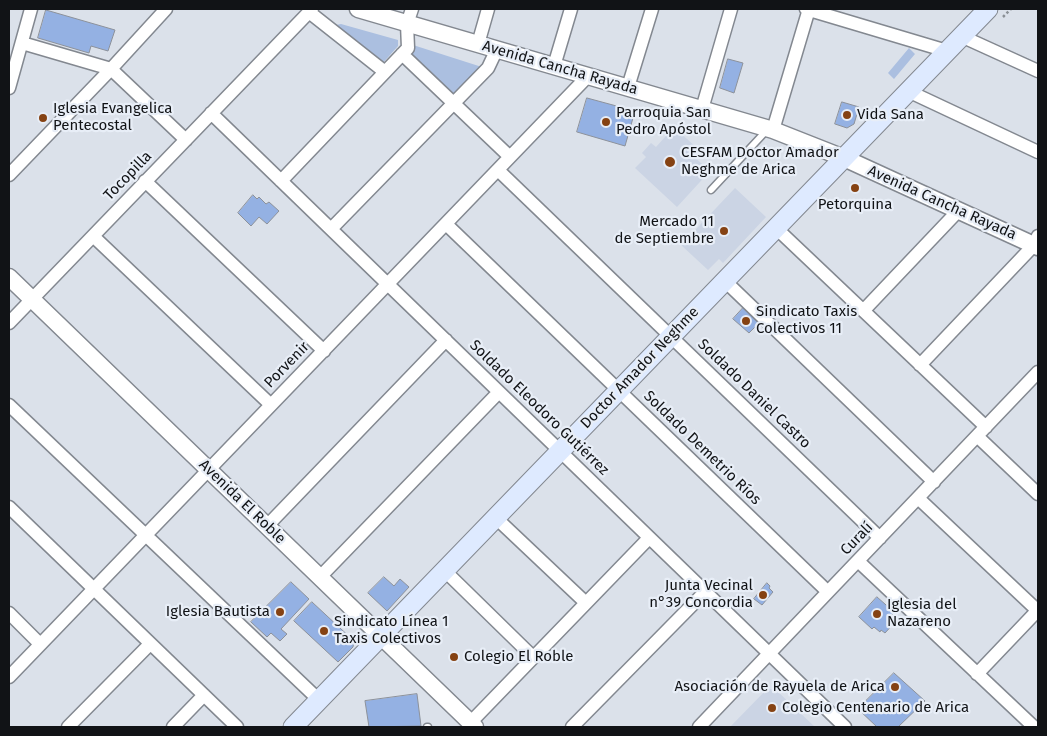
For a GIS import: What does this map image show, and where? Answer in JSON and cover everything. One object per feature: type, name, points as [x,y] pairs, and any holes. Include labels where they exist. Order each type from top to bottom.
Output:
[{"type":"main road","name":"Doctor Amador Neghme","points":[[293,727],[988,9]]},
{"type":"street","points":[[9,88],[31,9]]},
{"type":"street","points":[[9,175],[166,9]]},
{"type":"street","name":"Avenida Cancha Rayada","points":[[358,9],[410,16],[478,44],[771,130],[844,158],[959,210],[1037,242]]},
{"type":"street","points":[[478,44],[488,9]]},
{"type":"street","points":[[554,66],[571,9]]},
{"type":"street","points":[[628,88],[652,9]]},
{"type":"street","points":[[702,109],[731,9]]},
{"type":"street","points":[[771,130],[807,9],[947,51]]},
{"type":"street","points":[[310,10],[385,72]]},
{"type":"street","name":"Tocopilla","points":[[9,323],[310,10]]},
{"type":"street","points":[[281,181],[408,48],[410,16]]},
{"type":"street","points":[[961,36],[1038,71]]},
{"type":"street","points":[[22,43],[111,69],[186,140]]},
{"type":"street","points":[[331,229],[488,68],[497,49]]},
{"type":"street","points":[[402,54],[510,157]]},
{"type":"street","name":"Porvenir","points":[[9,677],[588,76]]},
{"type":"street","points":[[908,92],[1038,152]]},
{"type":"street","name":"Soldado Eleodoro Gutiérrez","points":[[211,113],[845,727]]},
{"type":"street","name":"Soldado Daniel Castro","points":[[498,170],[880,538]]},
{"type":"street","points":[[145,181],[324,351]]},
{"type":"street","points":[[864,310],[959,210]]},
{"type":"street","name":"Soldado Demetrio Ríos","points":[[446,224],[828,592]]},
{"type":"street","points":[[776,228],[920,364],[1038,494]]},
{"type":"street","points":[[93,236],[271,405]]},
{"type":"street","points":[[920,364],[1037,242]]},
{"type":"street","name":"Avenida El Roble","points":[[9,277],[473,725]]},
{"type":"street","points":[[725,281],[934,482]]},
{"type":"street","points":[[267,526],[446,340]]},
{"type":"street","name":"Curalí","points":[[699,727],[1038,372]]},
{"type":"street","points":[[320,577],[499,392]]},
{"type":"street","points":[[9,405],[319,700]]},
{"type":"street","points":[[918,498],[1038,611],[977,674]]},
{"type":"street","points":[[9,507],[237,727]]},
{"type":"street","points":[[496,517],[586,603]]},
{"type":"street","points":[[473,725],[533,657],[649,538]]},
{"type":"street","points":[[858,561],[1034,727]]},
{"type":"street","points":[[444,570],[533,657]]},
{"type":"street","points":[[572,727],[705,592]]},
{"type":"street","points":[[9,613],[40,644]]},
{"type":"street","points":[[68,727],[150,644]]},
{"type":"street","points":[[172,727],[204,695]]},
{"type":"lane","points":[[712,190],[771,130]]},
{"type":"shaded area","points":[[341,24],[398,40],[398,46],[382,64],[337,29],[336,25]]},
{"type":"shaded area","points":[[413,45],[485,68],[458,100],[407,55]]},
{"type":"shaded area","points":[[909,48],[915,54],[894,79],[888,73]]},
{"type":"shaded area","name":"CESFAM Doctor Amador Neghme de Arica","points":[[674,127],[699,150],[693,156],[710,171],[677,207],[635,168],[646,157],[642,153],[651,143],[656,147]]},
{"type":"shaded area","name":"Mercado 11 de Septiembre","points":[[735,188],[766,217],[723,263],[719,259],[708,270],[681,245]]},
{"type":"shaded area","name":"Colegio Centenario de Arica","points":[[767,689],[775,689],[815,727],[730,727]]},
{"type":"building","points":[[46,10],[115,30],[108,51],[91,46],[89,53],[38,38]]},
{"type":"building","points":[[728,59],[743,63],[734,93],[720,88]]},
{"type":"building","name":"Parroquia San Pedro Apóstol","points":[[587,98],[635,111],[625,146],[577,132]]},
{"type":"building","name":"Vida Sana","points":[[842,102],[859,107],[854,124],[847,128],[835,124]]},
{"type":"building","points":[[253,195],[257,199],[259,197],[266,204],[269,202],[279,211],[267,224],[259,217],[251,226],[238,213]]},
{"type":"building","name":"Sindicato Taxis Colectivos 11","points":[[744,307],[760,322],[749,333],[733,319]]},
{"type":"building","points":[[384,577],[394,586],[400,579],[409,587],[387,611],[368,593]]},
{"type":"building","name":"Iglesia Bautista","points":[[291,582],[309,599],[281,629],[287,634],[280,641],[271,633],[267,637],[251,622]]},
{"type":"building","name":"Junta Vecinal n°39 Concordia","points":[[767,583],[773,592],[762,605],[754,599]]},
{"type":"building","name":"Iglesia del Nazareno","points":[[877,597],[894,612],[891,616],[896,621],[885,633],[881,630],[880,632],[874,627],[872,629],[859,617]]},
{"type":"building","name":"Sindicato Línea 1 Taxis Colectivos","points":[[312,602],[354,641],[353,647],[338,662],[294,621]]},
{"type":"building","name":"Asociación de Rayuela de Arica","points":[[894,673],[925,701],[898,727],[877,727],[858,709]]},
{"type":"building","points":[[417,694],[421,726],[369,727],[365,701]]},
{"type":"place","name":"Vida Sana","points":[[847,115]]},
{"type":"place","name":"Iglesia Evangelica Pentecostal","points":[[43,118]]},
{"type":"place","name":"Parroquia San Pedro Apóstol","points":[[606,122]]},
{"type":"place","name":"CESFAM Doctor Amador Neghme de Arica","points":[[670,162]]},
{"type":"place","name":"Petorquina","points":[[855,188]]},
{"type":"place","name":"Mercado 11 de Septiembre","points":[[724,231]]},
{"type":"place","name":"Sindicato Taxis Colectivos 11","points":[[746,321]]},
{"type":"place","name":"Junta Vecinal n°39 Concordia","points":[[763,595]]},
{"type":"place","name":"Iglesia Bautista","points":[[280,612]]},
{"type":"place","name":"Iglesia del Nazareno","points":[[877,614]]},
{"type":"place","name":"Sindicato Línea 1 Taxis Colectivos","points":[[324,631]]},
{"type":"place","name":"Colegio El Roble","points":[[454,657]]},
{"type":"place","name":"Asociación de Rayuela de Arica","points":[[895,687]]},
{"type":"place","name":"Colegio Centenario de Arica","points":[[772,708]]}]
